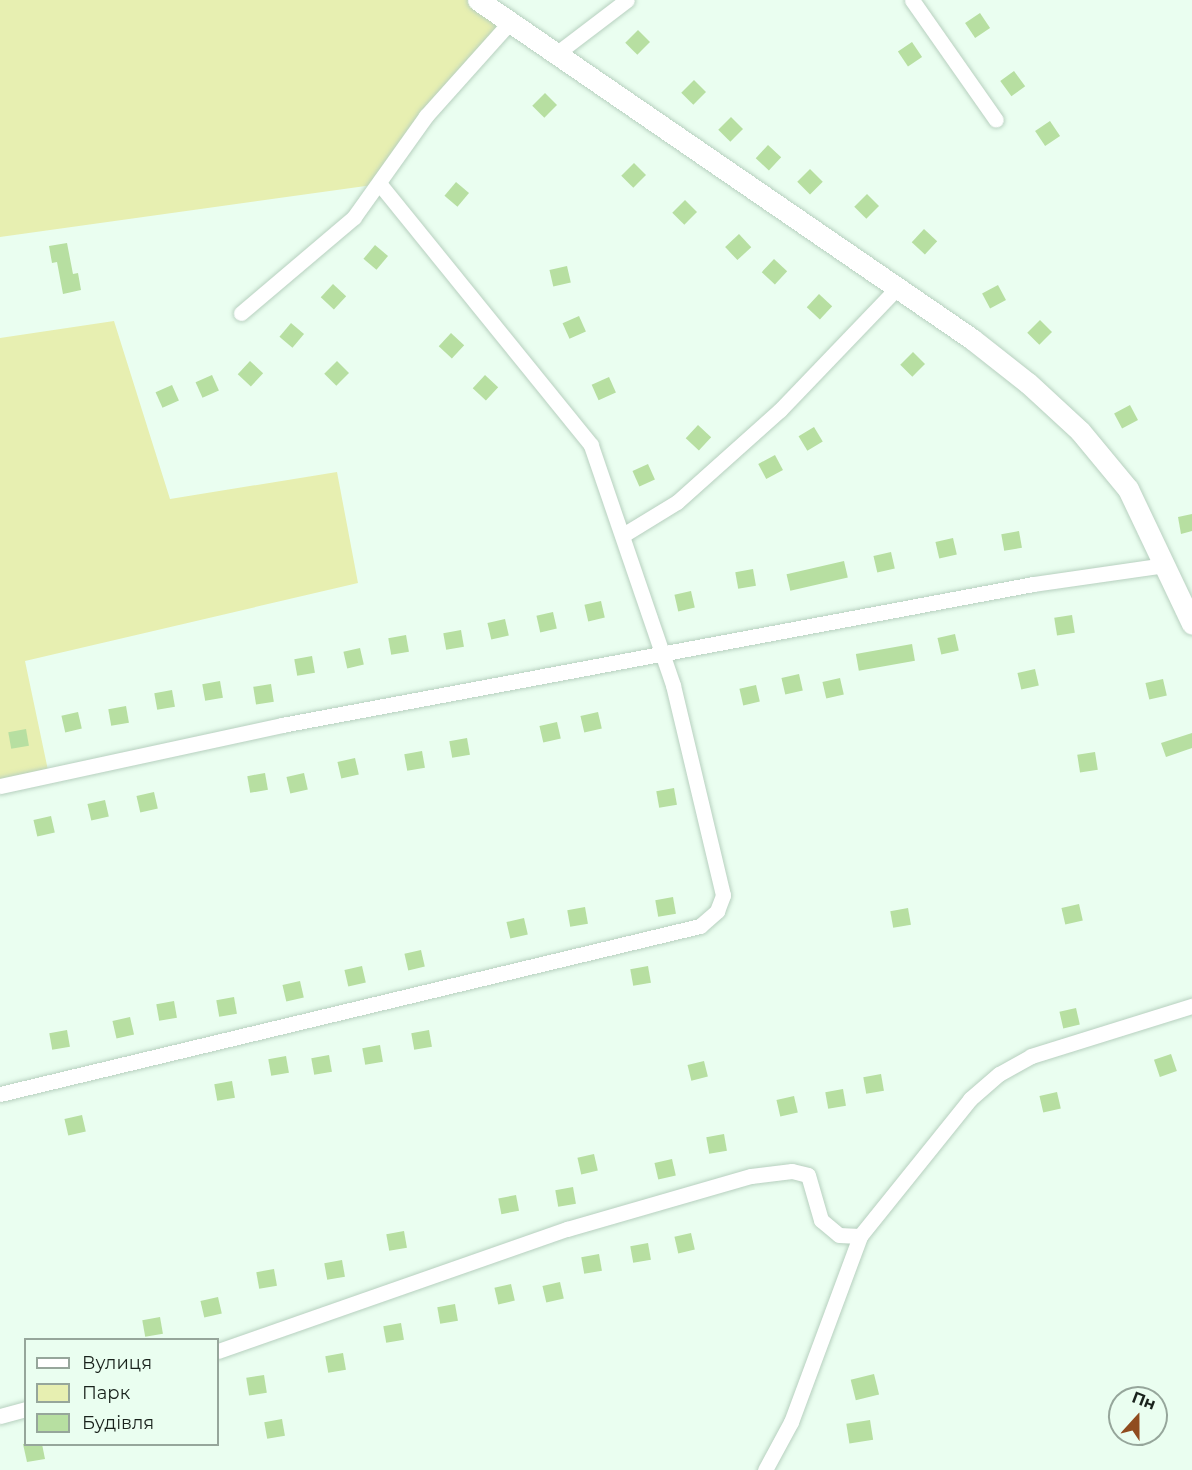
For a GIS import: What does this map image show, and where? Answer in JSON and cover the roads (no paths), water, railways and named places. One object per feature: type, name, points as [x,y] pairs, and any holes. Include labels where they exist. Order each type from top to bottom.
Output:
[{"type":"street","points":[[478,0],[972,339],[1080,431],[1128,489],[1192,624]]},
{"type":"street","points":[[556,54],[627,0]]},
{"type":"street","points":[[912,0],[996,120]]},
{"type":"street","points":[[241,314],[347,223],[380,184],[426,116],[510,22]]},
{"type":"street","points":[[0,1094],[700,926],[717,911],[723,895],[663,655],[591,445],[380,184]]},
{"type":"street","points":[[623,535],[677,502],[780,410],[897,288]]},
{"type":"street","points":[[0,786],[282,725],[1033,584],[1165,565]]},
{"type":"street","points":[[765,1470],[791,1422],[860,1236],[970,1099],[999,1074],[1031,1056],[1063,1044],[1192,1006]]},
{"type":"street","points":[[219,1351],[567,1229],[763,1174],[792,1172],[808,1175],[821,1220],[839,1235],[860,1236]]},
{"type":"street","points":[[0,1416],[24,1410]]}]
